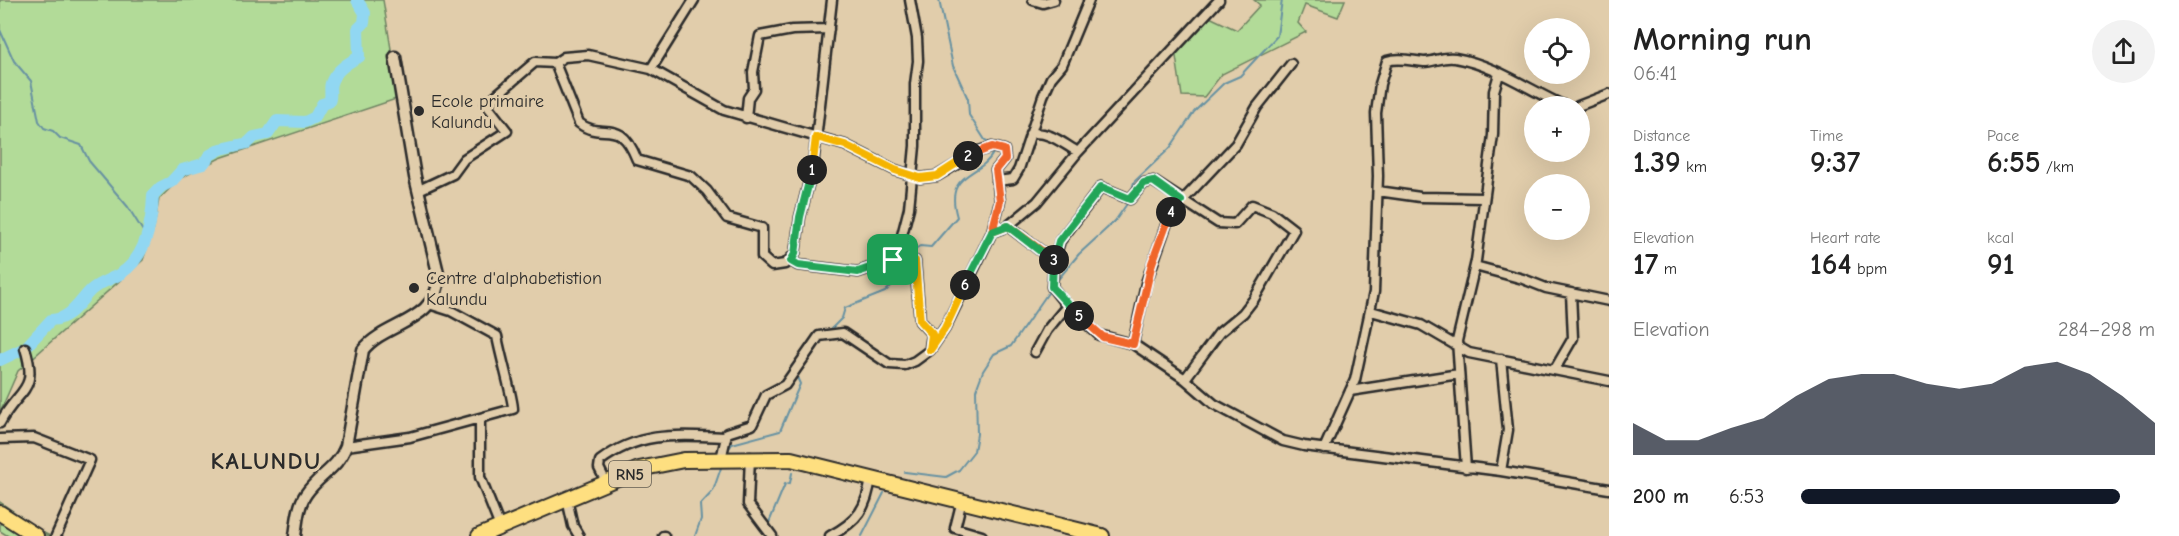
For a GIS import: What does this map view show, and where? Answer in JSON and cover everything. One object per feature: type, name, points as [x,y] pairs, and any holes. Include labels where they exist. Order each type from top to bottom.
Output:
[{"type":"highway","name":"RN5","points":[[479,536],[639,469],[684,460],[750,457],[791,459],[1102,536]]},
{"type":"highway","points":[[0,513],[36,536]]},
{"type":"street","points":[[651,69],[694,0]]},
{"type":"street","points":[[555,63],[579,123],[587,130],[608,130],[619,134],[628,142],[637,160],[691,176],[711,195],[727,218],[762,228],[761,254],[767,262],[779,266],[791,261],[795,254],[800,217],[813,166],[832,0]]},
{"type":"street","points":[[893,260],[903,234],[909,208],[912,176],[918,61],[917,38],[910,0]]},
{"type":"street","points":[[1033,0],[1043,3],[1054,0]]},
{"type":"street","points":[[997,181],[1013,179],[1023,161],[1042,96],[1051,78],[1062,65],[1089,0]]},
{"type":"street","points":[[992,232],[1008,226],[1037,202],[1078,152],[1219,0]]},
{"type":"street","points":[[746,118],[748,98],[754,89],[753,72],[760,36],[792,30],[829,29]]},
{"type":"street","points":[[419,190],[453,174],[464,159],[507,130],[486,104],[535,62],[555,63],[564,57],[588,55],[651,69],[705,101],[746,118],[845,145],[912,176],[930,179],[969,155],[992,147],[1004,150],[1005,159],[996,170],[1000,201],[992,232],[945,328],[930,350],[905,365],[890,364],[843,333],[819,336],[783,388],[766,395],[752,425],[729,430],[724,437],[721,459]]},
{"type":"street","points":[[295,536],[297,515],[306,494],[341,461],[346,446],[363,350],[370,341],[405,324],[436,296],[439,277],[419,190],[395,57]]},
{"type":"street","points":[[1324,449],[1350,391],[1371,311],[1375,278],[1375,222],[1378,191],[1377,99],[1387,61],[1428,62],[1439,57],[1456,58],[1521,82],[1542,96]]},
{"type":"street","points":[[1133,344],[1159,241],[1170,214],[1236,144],[1257,107],[1291,64]]},
{"type":"street","points":[[1466,468],[1459,374],[1459,330],[1475,266],[1493,135],[1494,91],[1499,74]]},
{"type":"street","points":[[1590,101],[1608,94],[1609,106]]},
{"type":"street","points":[[1030,135],[1040,132],[1078,152]]},
{"type":"street","points":[[1185,379],[1219,333],[1243,313],[1254,299],[1294,230],[1272,213],[1252,205],[1239,221],[1230,225],[1218,223],[1153,181],[1144,183],[1130,199],[1101,187],[1059,241],[1053,261],[1052,287],[1067,306],[1099,335],[1133,344],[1185,379],[1214,404],[1283,441],[1324,449],[1501,471],[1609,489]]},
{"type":"street","points":[[1378,191],[1420,197],[1483,198]]},
{"type":"street","points":[[1008,226],[1053,261]]},
{"type":"street","points":[[791,261],[798,265],[858,272],[893,260],[915,261],[920,321],[932,334],[930,350]]},
{"type":"street","points":[[1475,266],[1546,288],[1609,301]]},
{"type":"street","points":[[1555,369],[1566,354],[1573,338],[1571,293]]},
{"type":"street","points":[[346,446],[410,437],[513,409],[514,403],[506,382],[497,336],[451,311],[429,304]]},
{"type":"street","points":[[1035,351],[1047,330],[1067,306]]},
{"type":"street","points":[[1371,311],[1421,325],[1458,348],[1609,381]]},
{"type":"street","points":[[0,423],[30,382],[30,363],[26,348]]},
{"type":"street","points":[[1501,359],[1508,430],[1501,471]]},
{"type":"street","points":[[1350,391],[1459,374]]},
{"type":"street","points":[[480,419],[479,470],[500,527]]},
{"type":"street","points":[[607,484],[599,468],[600,461],[634,441],[675,436],[724,437]]},
{"type":"street","points":[[0,439],[34,438],[90,460],[56,536]]},
{"type":"street","points":[[750,457],[748,504],[772,536]]},
{"type":"street","points":[[830,536],[860,515],[866,502],[871,477]]},
{"type":"street","points":[[567,499],[573,526],[579,536]]},
{"type":"street","points":[[962,500],[954,526],[959,531],[982,536]]},
{"type":"green space","points":[[0,0],[383,0],[399,98],[220,158],[181,178],[159,199],[154,228],[143,260],[18,371],[0,412]]},
{"type":"green space","points":[[1254,0],[1345,0],[1338,17],[1305,5],[1298,23],[1306,32],[1222,74],[1204,97],[1182,96],[1174,43],[1201,13],[1237,30],[1260,5]]},
{"type":"green space","points":[[0,502],[50,536],[8,536],[0,531]]},
{"type":"waterway","points":[[0,360],[25,348],[51,320],[64,317],[94,287],[129,267],[136,259],[146,239],[153,195],[161,187],[171,182],[182,170],[203,164],[210,155],[221,149],[248,143],[254,137],[268,134],[277,121],[305,122],[315,117],[322,104],[329,102],[330,85],[335,75],[359,57],[358,29],[364,23],[365,13],[357,0]]},
{"type":"waterway","points":[[939,0],[953,66],[968,99],[969,115],[985,140],[995,145]]},
{"type":"waterway","points":[[1131,193],[1134,182],[1170,148],[1194,112],[1224,83],[1240,76],[1277,36],[1282,0]]},
{"type":"waterway","points":[[0,30],[14,61],[31,81],[39,121],[44,128],[53,131],[60,138],[81,145],[89,161],[128,207],[146,236]]},
{"type":"waterway","points":[[915,259],[915,249],[920,246],[931,247],[957,217],[954,202],[955,191],[959,183],[988,160],[994,151]]},
{"type":"waterway","points":[[1055,283],[1079,254],[1115,221],[1129,201]]},
{"type":"waterway","points":[[828,332],[842,318],[845,308],[885,292],[913,264]]},
{"type":"waterway","points":[[905,472],[946,477],[959,470],[974,451],[977,434],[976,390],[983,371],[994,354],[1011,346],[1050,290]]},
{"type":"waterway","points":[[807,361],[823,339]]},
{"type":"waterway","points":[[730,447],[732,444],[780,431],[800,384],[796,375]]},
{"type":"waterway","points":[[695,536],[701,519],[700,505],[713,491],[722,465]]},
{"type":"waterway","points":[[768,525],[785,484],[790,483],[792,473]]},
{"type":"waterway","points":[[862,536],[884,493]]},
{"type":"place","name":"Ecole primaire Kalundu","points":[[419,111]]},
{"type":"place","name":"Centre d'alphabetistion Kalundu","points":[[414,288]]},
{"type":"district","name":"KALUNDU","points":[[266,461]]},
{"type":"route","points":[[893,260],[885,260],[864,272],[817,265],[798,265],[791,261],[795,254],[800,217],[813,166],[816,137],[860,151],[895,170],[930,179],[979,151],[992,147],[1004,150],[1005,159],[1000,162],[996,170],[1000,201],[992,232],[1008,226],[1053,261],[1059,241],[1067,234],[1101,187],[1120,197],[1130,199],[1144,183],[1153,181],[1181,201],[1170,214],[1159,241],[1146,283],[1133,344],[1103,337],[1092,330],[1067,306],[1052,287],[1053,261],[1040,252],[1008,226],[992,232],[988,238],[971,278],[945,328],[930,350],[932,334],[920,321],[915,261],[895,262],[893,260]]}]
